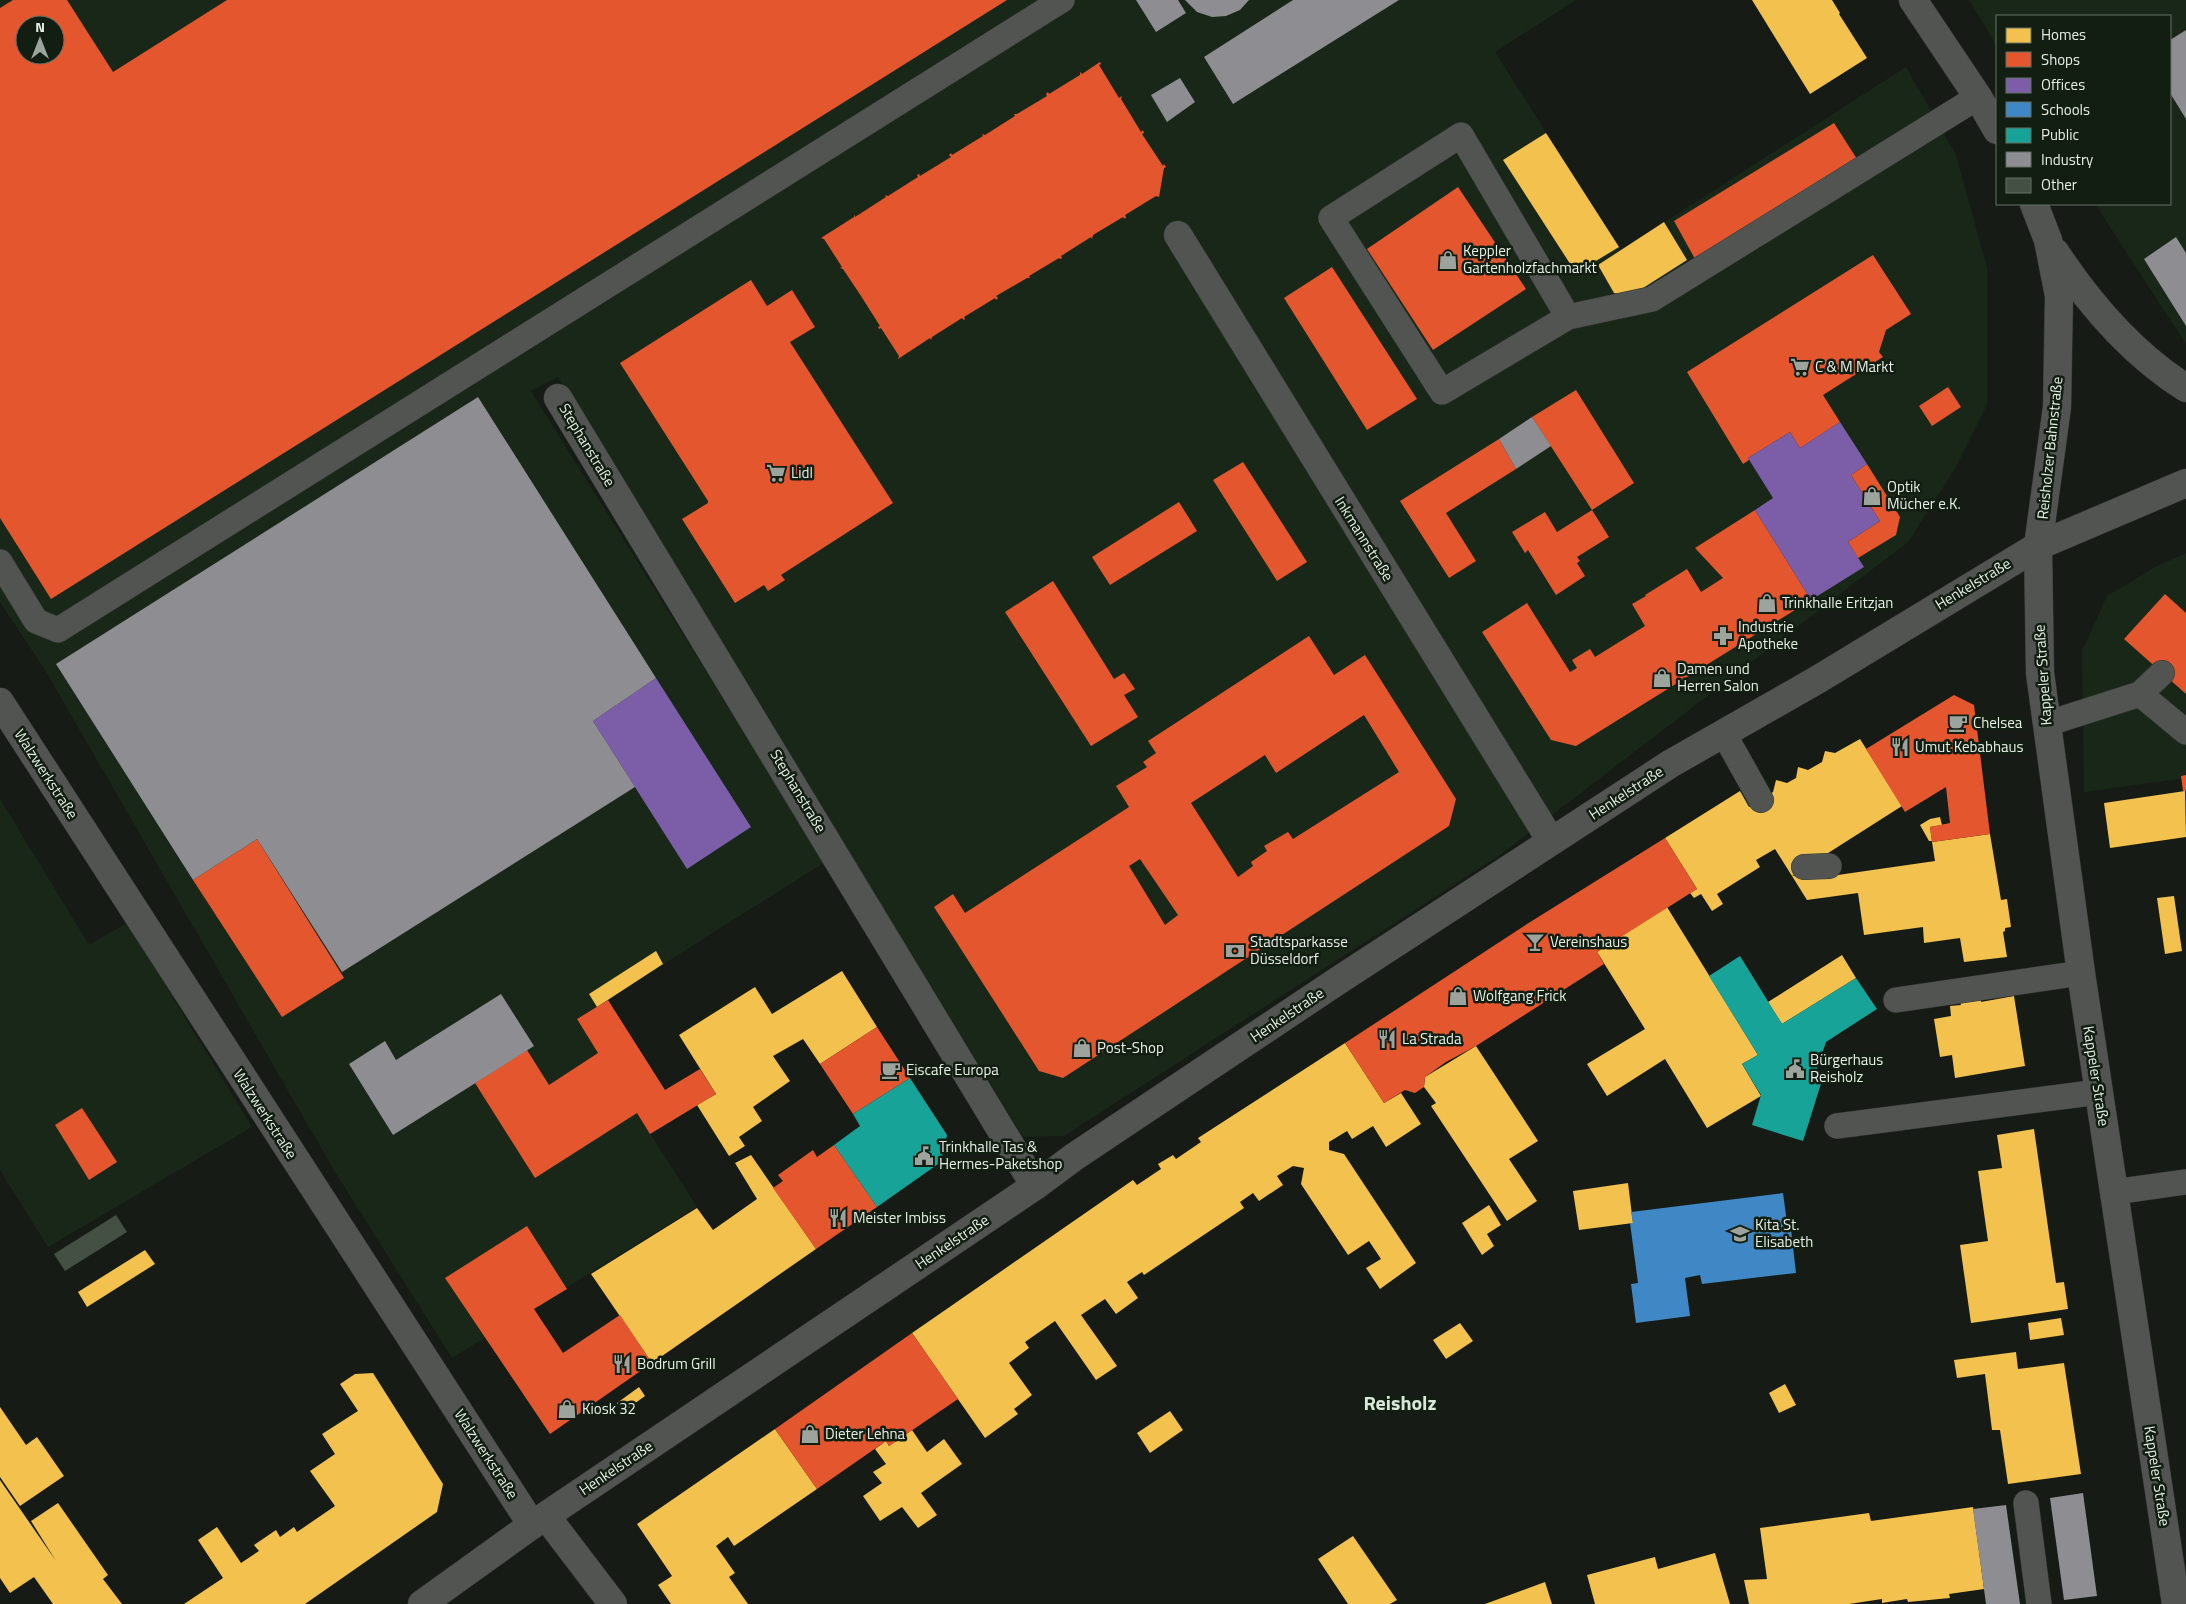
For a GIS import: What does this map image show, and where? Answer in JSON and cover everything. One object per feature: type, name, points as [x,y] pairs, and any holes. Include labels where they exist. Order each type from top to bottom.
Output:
[{"type":"street","points":[[1914,0],[1978,97],[1996,128]]},
{"type":"street","name":"Reisholzer Bahnstraße","points":[[2034,205],[2048,240],[2059,296],[2057,407],[2038,546]]},
{"type":"street","name":"Inkmannstraße","points":[[1178,235],[1551,842]]},
{"type":"street","points":[[2048,240],[2081,292],[2116,331],[2164,374],[2186,388]]},
{"type":"street","name":"Stephanstraße","points":[[558,398],[1035,1186]]},
{"type":"street","name":"Henkelstraße","points":[[422,1604],[539,1520],[1035,1186],[1074,1157],[1339,980],[1670,764],[1724,734],[2038,546],[2186,483]]},
{"type":"street","name":"Kappeler Straße","points":[[2038,546],[2040,674],[2046,724],[2081,973],[2176,1604]]},
{"type":"street","name":"Walzwerkstraße","points":[[0,702],[539,1520],[613,1604]]},
{"type":"lane","points":[[0,562],[36,621],[58,630],[1062,0]]},
{"type":"lane","points":[[1568,316],[1461,135],[1331,218],[1442,392],[1568,316],[1652,299],[1978,97]]},
{"type":"lane","points":[[2046,724],[2140,694],[2162,673]]},
{"type":"lane","points":[[2140,694],[2186,732]]},
{"type":"lane","points":[[1724,734],[1761,800]]},
{"type":"lane","points":[[1804,867],[1829,866]]},
{"type":"lane","points":[[1896,1000],[2081,973]]},
{"type":"lane","points":[[1836,1126],[2099,1092]]},
{"type":"lane","points":[[2114,1192],[2186,1182]]},
{"type":"lane","points":[[2026,1503],[2039,1604]]},
{"type":"shaded area","points":[[0,0],[1576,0],[1495,52],[1621,250],[1906,67],[1956,155],[1987,268],[1987,405],[1956,467],[1908,542],[1500,855],[1064,1136],[1023,1137],[558,377],[531,391],[825,862],[577,1019],[697,1207],[452,1358],[335,1172],[45,670],[0,602]]},
{"type":"shaded area","points":[[1969,0],[2186,0],[2186,344],[2096,205],[2171,205],[2171,15],[1996,15],[1996,44]]},
{"type":"shaded area","points":[[2186,553],[2186,778],[2084,792],[2082,651],[2107,596],[2157,566]]},
{"type":"shaded area","points":[[0,799],[89,945],[127,923],[252,1127],[48,1247],[0,1170]]},
{"type":"building: Homes","points":[[1752,0],[1832,0],[1867,58],[1810,94]]},
{"type":"building: Homes","points":[[1546,133],[1619,247],[1576,273],[1503,160]]},
{"type":"building: Homes","points":[[1664,222],[1687,260],[1629,297],[1614,293],[1598,265]]},
{"type":"building: Homes","points":[[1860,739],[1902,806],[1792,876],[1775,849],[1756,860],[1760,867],[1717,894],[1723,904],[1712,911],[1701,894],[1694,898],[1690,893],[1697,889],[1665,838],[1740,791],[1749,807],[1773,792],[1776,780],[1787,783],[1796,778],[1798,767],[1808,770],[1822,762],[1825,751],[1835,753]]},
{"type":"building: Homes","points":[[2185,791],[2186,837],[2110,848],[2104,803]]},
{"type":"building: Homes","points":[[1940,817],[1942,825],[1930,827],[1932,841],[1929,841],[1920,825],[1930,819]]},
{"type":"building: Homes","points":[[1990,834],[2001,900],[2007,899],[2011,927],[2005,928],[2003,932],[2007,957],[1964,962],[1960,938],[1924,943],[1923,927],[1864,935],[1858,893],[1807,900],[1792,876],[1816,873],[1817,878],[1935,861],[1932,842]]},
{"type":"building: Homes","points":[[2174,896],[2182,951],[2165,954],[2157,898]]},
{"type":"building: Homes","points":[[1667,907],[1758,1055],[1742,1064],[1761,1096],[1707,1128],[1665,1059],[1607,1096],[1587,1064],[1645,1029],[1597,952]]},
{"type":"building: Homes","points":[[656,951],[663,964],[597,1007],[589,994]]},
{"type":"building: Homes","points":[[1842,955],[1856,978],[1782,1024],[1768,1002]]},
{"type":"building: Homes","points":[[842,971],[877,1027],[820,1064],[803,1039],[773,1056],[790,1081],[753,1107],[762,1121],[739,1137],[745,1146],[729,1156],[697,1105],[716,1094],[679,1035],[755,987],[772,1014]]},
{"type":"building: Homes","points":[[2014,996],[2025,1066],[1955,1078],[1952,1055],[1940,1057],[1934,1019],[1951,1016],[1950,1006],[1961,1005],[1960,1002],[1981,998],[1981,1002]]},
{"type":"building: Homes","points":[[1345,1043],[1384,1103],[1401,1093],[1421,1124],[1386,1147],[1373,1126],[1352,1139],[1347,1131],[1329,1142],[1329,1150],[1344,1154],[1416,1263],[1380,1289],[1366,1268],[1381,1259],[1369,1241],[1348,1255],[1301,1184],[1304,1168],[1293,1166],[1277,1176],[1283,1185],[1259,1201],[1253,1193],[1240,1202],[1244,1208],[1144,1275],[1142,1272],[1127,1282],[1138,1298],[1116,1314],[1105,1299],[1081,1315],[1117,1366],[1096,1380],[1055,1321],[1025,1342],[1029,1348],[1009,1363],[1032,1395],[1014,1409],[1018,1414],[985,1438],[912,1333],[1133,1180],[1137,1185],[1161,1169],[1158,1164],[1173,1155],[1176,1159],[1201,1142],[1198,1138]]},
{"type":"building: Homes","points":[[1476,1046],[1538,1141],[1509,1159],[1537,1201],[1507,1221],[1431,1106],[1436,1103],[1424,1087],[1425,1077]]},
{"type":"building: Homes","points":[[2034,1129],[2056,1283],[2064,1282],[2068,1309],[1971,1323],[1960,1245],[1988,1241],[1978,1171],[2002,1168],[1997,1135]]},
{"type":"building: Homes","points":[[751,1155],[816,1249],[652,1363],[591,1274],[697,1208],[713,1230],[757,1199],[735,1163]]},
{"type":"building: Homes","points":[[1628,1183],[1633,1223],[1579,1230],[1573,1191]]},
{"type":"building: Homes","points":[[1489,1205],[1501,1225],[1487,1234],[1494,1246],[1482,1255],[1462,1223]]},
{"type":"building: Homes","points":[[145,1250],[155,1264],[87,1307],[78,1292]]},
{"type":"building: Homes","points":[[2061,1318],[2064,1335],[2030,1340],[2028,1323]]},
{"type":"building: Homes","points":[[1460,1323],[1473,1341],[1446,1359],[1433,1340]]},
{"type":"building: Homes","points":[[2016,1352],[2018,1369],[2064,1363],[2081,1474],[2008,1484],[2000,1430],[1992,1430],[1985,1374],[1957,1378],[1954,1360]]},
{"type":"building: Homes","points":[[373,1373],[443,1484],[437,1512],[305,1604],[184,1604],[223,1578],[198,1540],[217,1527],[241,1563],[259,1551],[254,1545],[276,1530],[280,1537],[294,1527],[297,1532],[335,1506],[310,1471],[335,1454],[322,1434],[358,1411],[340,1384],[355,1374]]},
{"type":"building: Homes","points":[[1785,1384],[1796,1405],[1779,1413],[1769,1393]]},
{"type":"building: Homes","points":[[639,1387],[645,1396],[623,1412],[617,1403]]},
{"type":"building: Homes","points":[[0,1407],[26,1445],[37,1437],[64,1476],[20,1506],[0,1477]]},
{"type":"building: Homes","points":[[1170,1411],[1183,1430],[1150,1453],[1137,1433]]},
{"type":"building: Homes","points":[[775,1429],[817,1489],[734,1546],[728,1537],[716,1546],[735,1573],[729,1577],[748,1604],[671,1604],[658,1585],[672,1576],[637,1524]]},
{"type":"building: Homes","points":[[912,1430],[927,1452],[944,1439],[962,1464],[921,1493],[937,1515],[918,1528],[902,1507],[880,1521],[863,1496],[882,1483],[873,1472],[886,1464],[875,1449],[886,1441],[889,1446]]},
{"type":"building: Homes","points":[[0,1480],[56,1561],[31,1521],[58,1503],[108,1575],[103,1579],[122,1604],[53,1604],[34,1577],[10,1593],[0,1578]]},
{"type":"building: Homes","points":[[1973,1507],[1984,1589],[1949,1594],[1950,1598],[1908,1602],[1907,1599],[1882,1603],[1882,1599],[1849,1604],[1749,1604],[1744,1580],[1767,1579],[1760,1528],[1869,1513],[1871,1521]]},
{"type":"building: Homes","points":[[1353,1536],[1397,1600],[1390,1604],[1348,1604],[1318,1559]]},
{"type":"building: Homes","points":[[1715,1553],[1730,1604],[1595,1604],[1587,1575],[1655,1557],[1658,1569]]},
{"type":"building: Homes","points":[[1545,1582],[1552,1604],[1485,1604]]},
{"type":"building: Shops","points":[[13,0],[67,0],[113,72],[227,0],[1007,0],[51,599],[0,518],[0,8]]},
{"type":"building: Shops","points":[[1100,62],[1101,64],[1099,65],[1119,98],[1122,96],[1121,99],[1141,132],[1143,130],[1144,133],[1142,134],[1163,166],[1164,164],[1166,167],[1164,168],[1159,197],[1156,196],[1125,215],[1125,219],[1123,217],[1093,235],[1092,239],[1091,237],[1061,256],[1062,258],[1029,276],[1030,278],[996,296],[998,298],[996,300],[995,298],[964,317],[964,320],[962,318],[932,337],[931,340],[930,338],[898,359],[899,356],[881,328],[879,329],[878,327],[880,326],[861,296],[843,269],[840,268],[842,267],[824,239],[821,238],[854,217],[855,214],[855,217],[886,197],[885,195],[888,196],[918,177],[917,175],[919,174],[920,176],[951,157],[949,155],[951,153],[952,155],[983,136],[982,134],[985,135],[1015,116],[1014,114],[1047,96],[1048,92],[1049,94],[1080,75],[1080,72],[1082,74]]},
{"type":"building: Shops","points":[[1834,123],[1857,159],[1695,259],[1674,221]]},
{"type":"building: Shops","points":[[1458,187],[1526,289],[1433,350],[1367,249]]},
{"type":"building: Shops","points":[[1873,255],[1911,314],[1886,330],[1879,352],[1883,357],[1823,395],[1840,422],[1800,448],[1790,432],[1748,458],[1749,460],[1743,464],[1687,372]]},
{"type":"building: Shops","points":[[1332,267],[1417,399],[1367,430],[1284,298]]},
{"type":"building: Shops","points":[[751,280],[767,306],[792,290],[815,327],[790,342],[893,503],[781,575],[785,580],[768,591],[764,585],[735,603],[682,519],[708,503],[708,501],[620,363]]},
{"type":"building: Shops","points":[[1948,387],[1961,407],[1932,426],[1919,406]]},
{"type":"building: Shops","points":[[1576,390],[1634,483],[1592,510],[1532,417]]},
{"type":"building: Shops","points":[[1499,439],[1516,469],[1446,513],[1476,561],[1449,578],[1400,501]]},
{"type":"building: Shops","points":[[1243,462],[1307,562],[1277,581],[1213,480]]},
{"type":"building: Shops","points":[[1867,464],[1900,517],[1896,535],[1858,558],[1848,542],[1880,521],[1851,475]]},
{"type":"building: Shops","points":[[1179,502],[1197,531],[1110,585],[1092,557]]},
{"type":"building: Shops","points":[[1592,510],[1609,537],[1577,557],[1580,561],[1577,563],[1585,576],[1556,595],[1528,550],[1525,553],[1512,532],[1545,512],[1557,532]]},
{"type":"building: Shops","points":[[1755,510],[1811,600],[1576,746],[1551,740],[1482,632],[1527,603],[1570,672],[1577,668],[1572,660],[1590,649],[1595,657],[1645,626],[1632,604],[1687,569],[1701,592],[1723,578],[1695,548]]},
{"type":"building: Shops","points":[[1053,581],[1114,679],[1124,673],[1135,689],[1124,695],[1138,717],[1091,746],[1005,612]]},
{"type":"building: Shops","points":[[2165,594],[2186,613],[2186,694],[2124,639]]},
{"type":"building: Shops","points":[[1309,636],[1334,675],[1365,655],[1456,799],[1449,826],[1063,1078],[1039,1071],[934,907],[953,894],[965,913],[1129,807],[1116,786],[1147,767],[1143,762],[1156,753],[1148,741]],"holes":[[[1364,715],[1399,772],[1293,839],[1288,832],[1264,846],[1267,851],[1251,862],[1253,866],[1238,877],[1191,803],[1265,755],[1276,773]],[[1140,859],[1178,915],[1165,925],[1129,866]]]},
{"type":"building: Shops","points":[[1954,695],[1974,705],[1990,834],[1932,842],[1930,827],[1950,823],[1946,787],[1905,812],[1866,749]]},
{"type":"building: Shops","points":[[2186,775],[2186,791],[2183,791],[2181,776]]},
{"type":"building: Shops","points":[[1665,838],[1697,889],[1597,952],[1604,964],[1476,1046],[1446,1062],[1425,1077],[1424,1087],[1415,1093],[1405,1090],[1384,1103],[1345,1043],[1527,924]]},
{"type":"building: Shops","points":[[257,839],[344,978],[282,1017],[193,880]]},
{"type":"building: Shops","points":[[608,1000],[665,1090],[700,1069],[716,1094],[650,1134],[637,1113],[535,1178],[475,1083],[527,1050],[549,1085],[598,1053],[577,1019]]},
{"type":"building: Shops","points":[[877,1027],[910,1078],[853,1114],[820,1064]]},
{"type":"building: Shops","points":[[82,1108],[117,1162],[89,1180],[55,1125]]},
{"type":"building: Shops","points":[[834,1145],[877,1207],[816,1249],[773,1188],[783,1181],[778,1175],[813,1150],[817,1157]]},
{"type":"building: Shops","points":[[527,1226],[567,1289],[534,1309],[563,1353],[620,1315],[652,1363],[550,1434],[445,1278]]},
{"type":"building: Shops","points":[[912,1333],[958,1399],[889,1446],[886,1441],[817,1489],[775,1429]]},
{"type":"building: Offices","points":[[1840,422],[1867,464],[1851,475],[1880,521],[1848,542],[1864,567],[1811,600],[1755,510],[1773,498],[1748,458],[1790,432],[1800,448]]},
{"type":"building: Offices","points":[[656,678],[751,827],[687,869],[593,721]]},
{"type":"building: Schools","points":[[1783,1193],[1788,1230],[1791,1229],[1796,1273],[1702,1284],[1700,1275],[1685,1278],[1690,1316],[1636,1323],[1631,1284],[1638,1283],[1630,1223],[1633,1223],[1631,1212]]},
{"type":"building: Public","points":[[1740,956],[1782,1024],[1856,978],[1877,1009],[1826,1042],[1816,1071],[1824,1074],[1803,1141],[1752,1125],[1761,1095],[1742,1064],[1758,1055],[1709,976]]},
{"type":"building: Public","points":[[910,1078],[947,1135],[941,1162],[877,1207],[834,1145],[860,1126],[853,1114]]},
{"type":"building: Industry","points":[[1136,0],[1178,0],[1186,13],[1156,32]]},
{"type":"building: Industry","points":[[1185,0],[1249,0],[1240,10],[1226,16],[1212,17],[1197,12]]},
{"type":"building: Industry","points":[[1293,0],[1399,0],[1233,104],[1204,57]]},
{"type":"building: Industry","points":[[2186,30],[2186,119],[2171,95],[2171,39]]},
{"type":"building: Industry","points":[[1180,78],[1195,102],[1167,122],[1151,95]]},
{"type":"building: Industry","points":[[2176,237],[2186,253],[2186,326],[2144,259]]},
{"type":"building: Industry","points":[[478,397],[656,678],[593,721],[635,787],[342,972],[257,839],[193,880],[56,664]]},
{"type":"building: Industry","points":[[1532,417],[1551,446],[1516,469],[1499,439]]},
{"type":"building: Industry","points":[[501,994],[534,1046],[393,1135],[349,1064],[385,1041],[396,1060]]},
{"type":"building: Industry","points":[[2083,1493],[2097,1596],[2064,1600],[2050,1498]]},
{"type":"building: Industry","points":[[2006,1505],[2020,1604],[1986,1604],[1973,1509]]},
{"type":"building: Other","points":[[116,1215],[127,1232],[65,1271],[54,1254]]},
{"type":"place","name":"Keppler Gartenholzfachmarkt","points":[[1448,260]]},
{"type":"place","name":"C & M Markt","points":[[1800,367]]},
{"type":"place","name":"Lidl","points":[[776,473]]},
{"type":"place","name":"Optik Mücher e.K.","points":[[1872,496]]},
{"type":"place","name":"Trinkhalle Eritzjan","points":[[1767,603]]},
{"type":"place","name":"Industrie Apotheke","points":[[1723,636]]},
{"type":"place","name":"Damen und Herren Salon","points":[[1662,678]]},
{"type":"place","name":"Chelsea","points":[[1958,723]]},
{"type":"place","name":"Umut Kebabhaus","points":[[1900,747]]},
{"type":"place","name":"Vereinshaus","points":[[1535,942]]},
{"type":"place","name":"Stadtsparkasse Düsseldorf","points":[[1235,951]]},
{"type":"place","name":"Wolfgang Frick","points":[[1458,996]]},
{"type":"place","name":"La Strada","points":[[1387,1039]]},
{"type":"place","name":"Post-Shop","points":[[1082,1048]]},
{"type":"place","name":"Bürgerhaus Reisholz","points":[[1795,1069]]},
{"type":"place","name":"Eiscafe Europa","points":[[891,1070]]},
{"type":"place","name":"Trinkhalle Tas & Hermes-Paketshop","points":[[924,1156]]},
{"type":"place","name":"Meister Imbiss","points":[[838,1218]]},
{"type":"place","name":"Kita St. Elisabeth","points":[[1740,1234]]},
{"type":"place","name":"Bodrum Grill","points":[[622,1364]]},
{"type":"place","name":"Kiosk 32","points":[[567,1409]]},
{"type":"place","name":"Dieter Lehna","points":[[810,1434]]},
{"type":"district","name":"Reisholz","points":[[1400,1403]]}]
